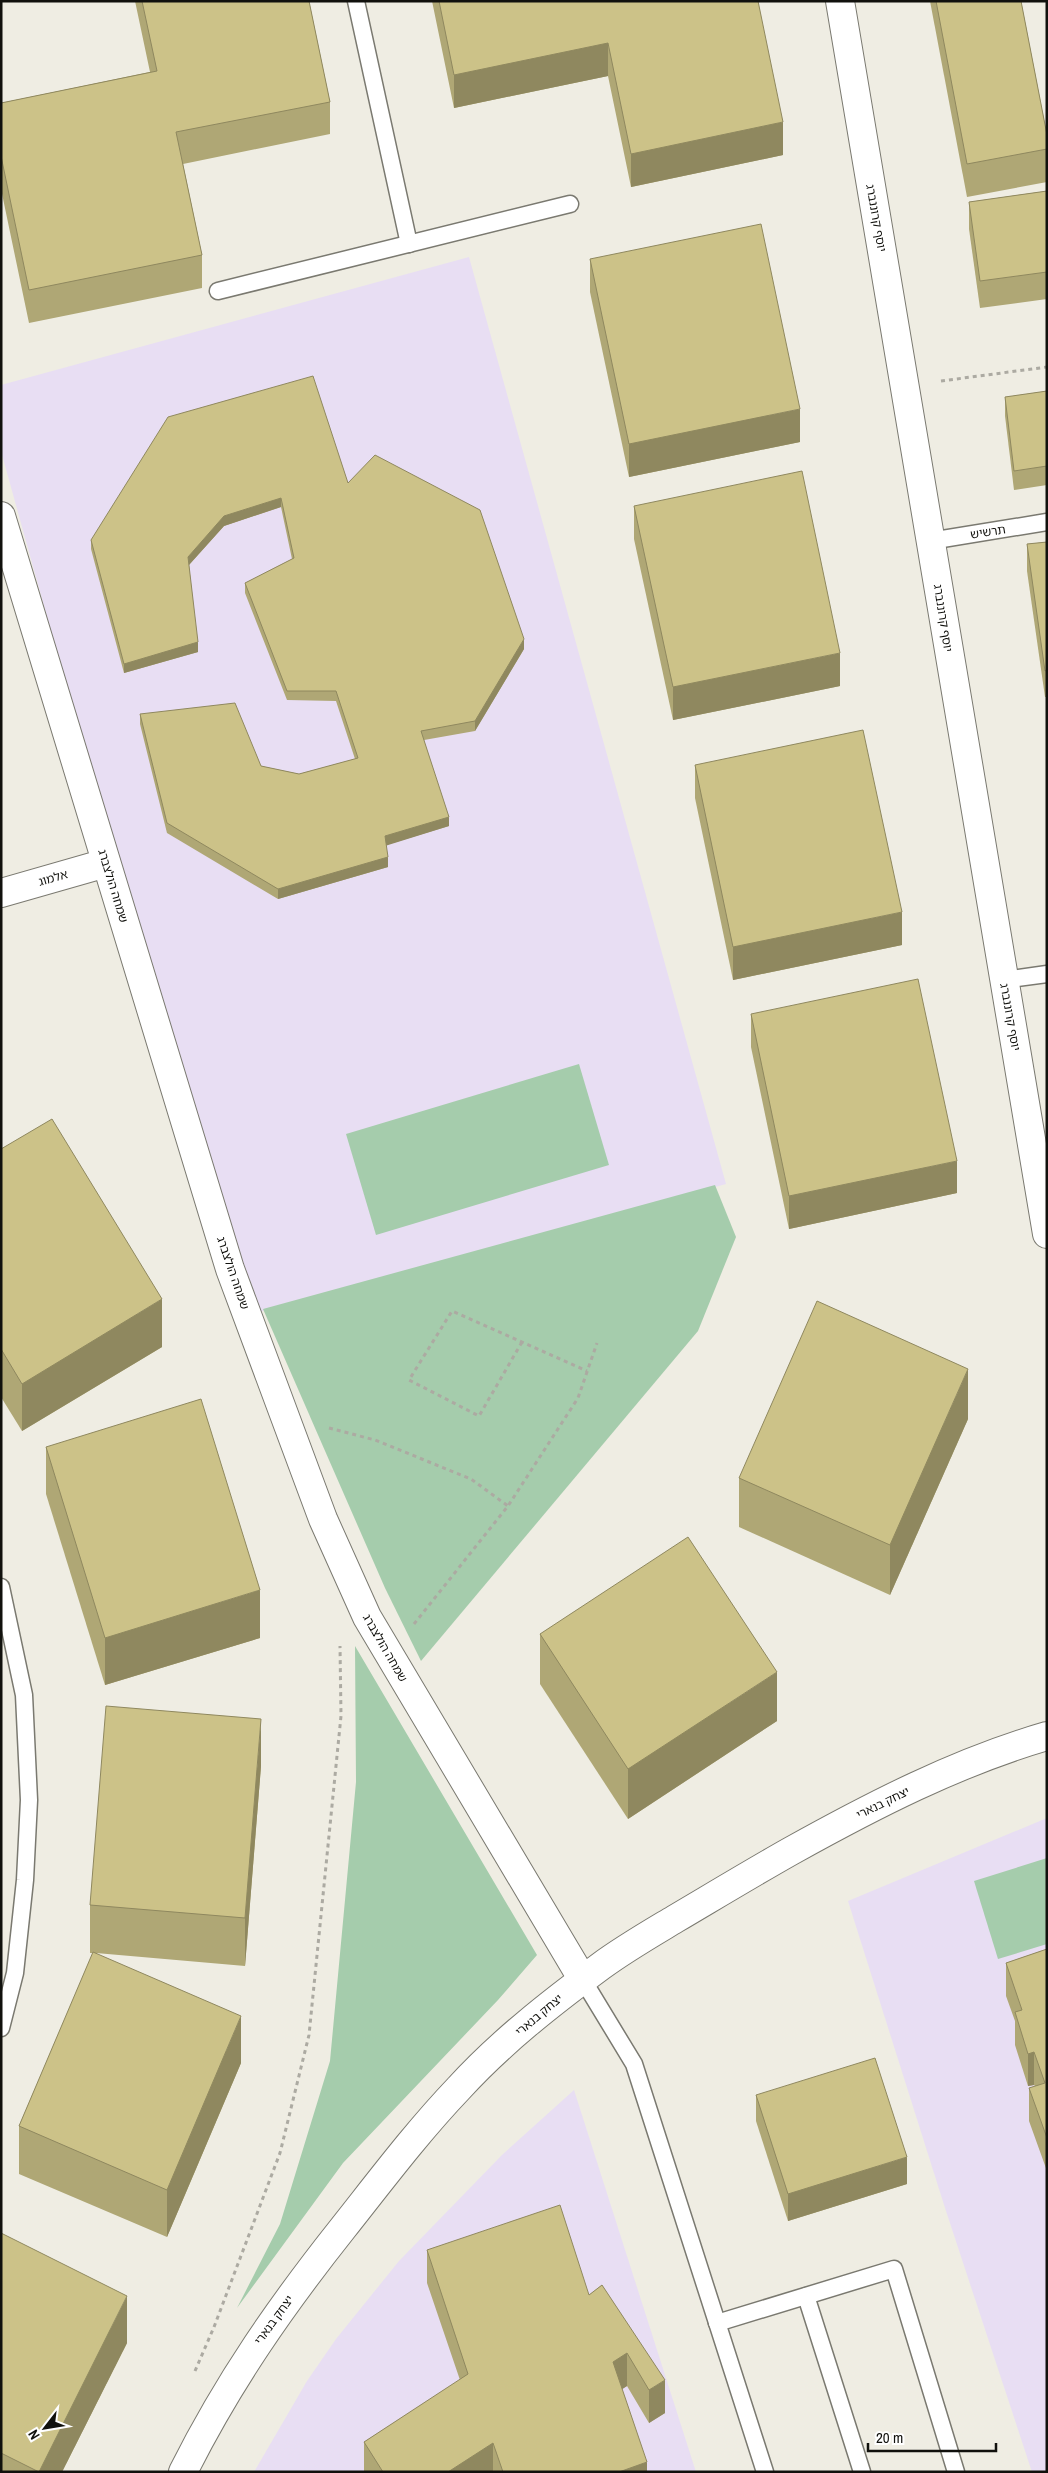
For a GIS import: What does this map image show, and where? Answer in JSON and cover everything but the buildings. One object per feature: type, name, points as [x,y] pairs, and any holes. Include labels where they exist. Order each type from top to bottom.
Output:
[{"type":"street","name":"יוסף קרוננברג","points":[[840,1],[1047,1234]]},
{"type":"street","name":"שמחה הולצברג","points":[[1,516],[230,1269],[323,1519],[367,1617],[583,1980]]},
{"type":"street","name":"אלמוג","points":[[1,893],[106,863]]},
{"type":"street","name":"יצחק בנארי","points":[[183,2472],[241,2368],[271,2321],[410,2143],[460,2086],[501,2047],[583,1980],[648,1936],[841,1823],[926,1782],[1047,1736]]},
{"type":"lane","points":[[356,1],[409,244]]},
{"type":"lane","points":[[218,291],[570,204]]},
{"type":"lane","name":"תרשיש","points":[[930,541],[1047,522]]},
{"type":"lane","points":[[1004,980],[1047,974]]},
{"type":"lane","points":[[1,1587],[24,1695],[29,1800],[25,1880],[15,1973],[1,2028]]},
{"type":"lane","points":[[583,1980],[634,2064],[765,2472]]},
{"type":"lane","points":[[717,2323],[894,2270],[956,2472]]},
{"type":"lane","points":[[806,2296],[862,2472]]},
{"type":"path","points":[[904,385],[1047,367]]},
{"type":"path","points":[[522,1342],[479,1416],[409,1380],[452,1311],[522,1342],[587,1371]]},
{"type":"path","points":[[390,1657],[508,1506],[578,1398],[597,1343]]},
{"type":"path","points":[[284,1415],[383,1444],[471,1479],[508,1506]]},
{"type":"path","points":[[194,2372],[214,2327],[280,2153],[309,2035],[341,1716],[340,1641]]},
{"type":"shaded area","points":[[469,257],[726,1184],[241,1317],[1,451],[1,385]]},
{"type":"shaded area","points":[[1047,1818],[1047,2472],[1032,2472],[946,2211],[848,1901]]},
{"type":"shaded area","points":[[574,2090],[696,2472],[254,2472],[307,2381],[336,2339],[399,2261],[502,2155]]},
{"type":"green space","points":[[579,1064],[609,1165],[376,1235],[346,1134]]},
{"type":"green space","points":[[715,1185],[736,1237],[698,1331],[421,1661],[385,1588],[263,1309]]},
{"type":"green space","points":[[355,1646],[537,1955],[498,2000],[343,2163],[237,2308],[280,2224],[330,2061],[356,1782]]},
{"type":"green space","points":[[1047,1858],[1047,1944],[998,1959],[974,1881]]}]
